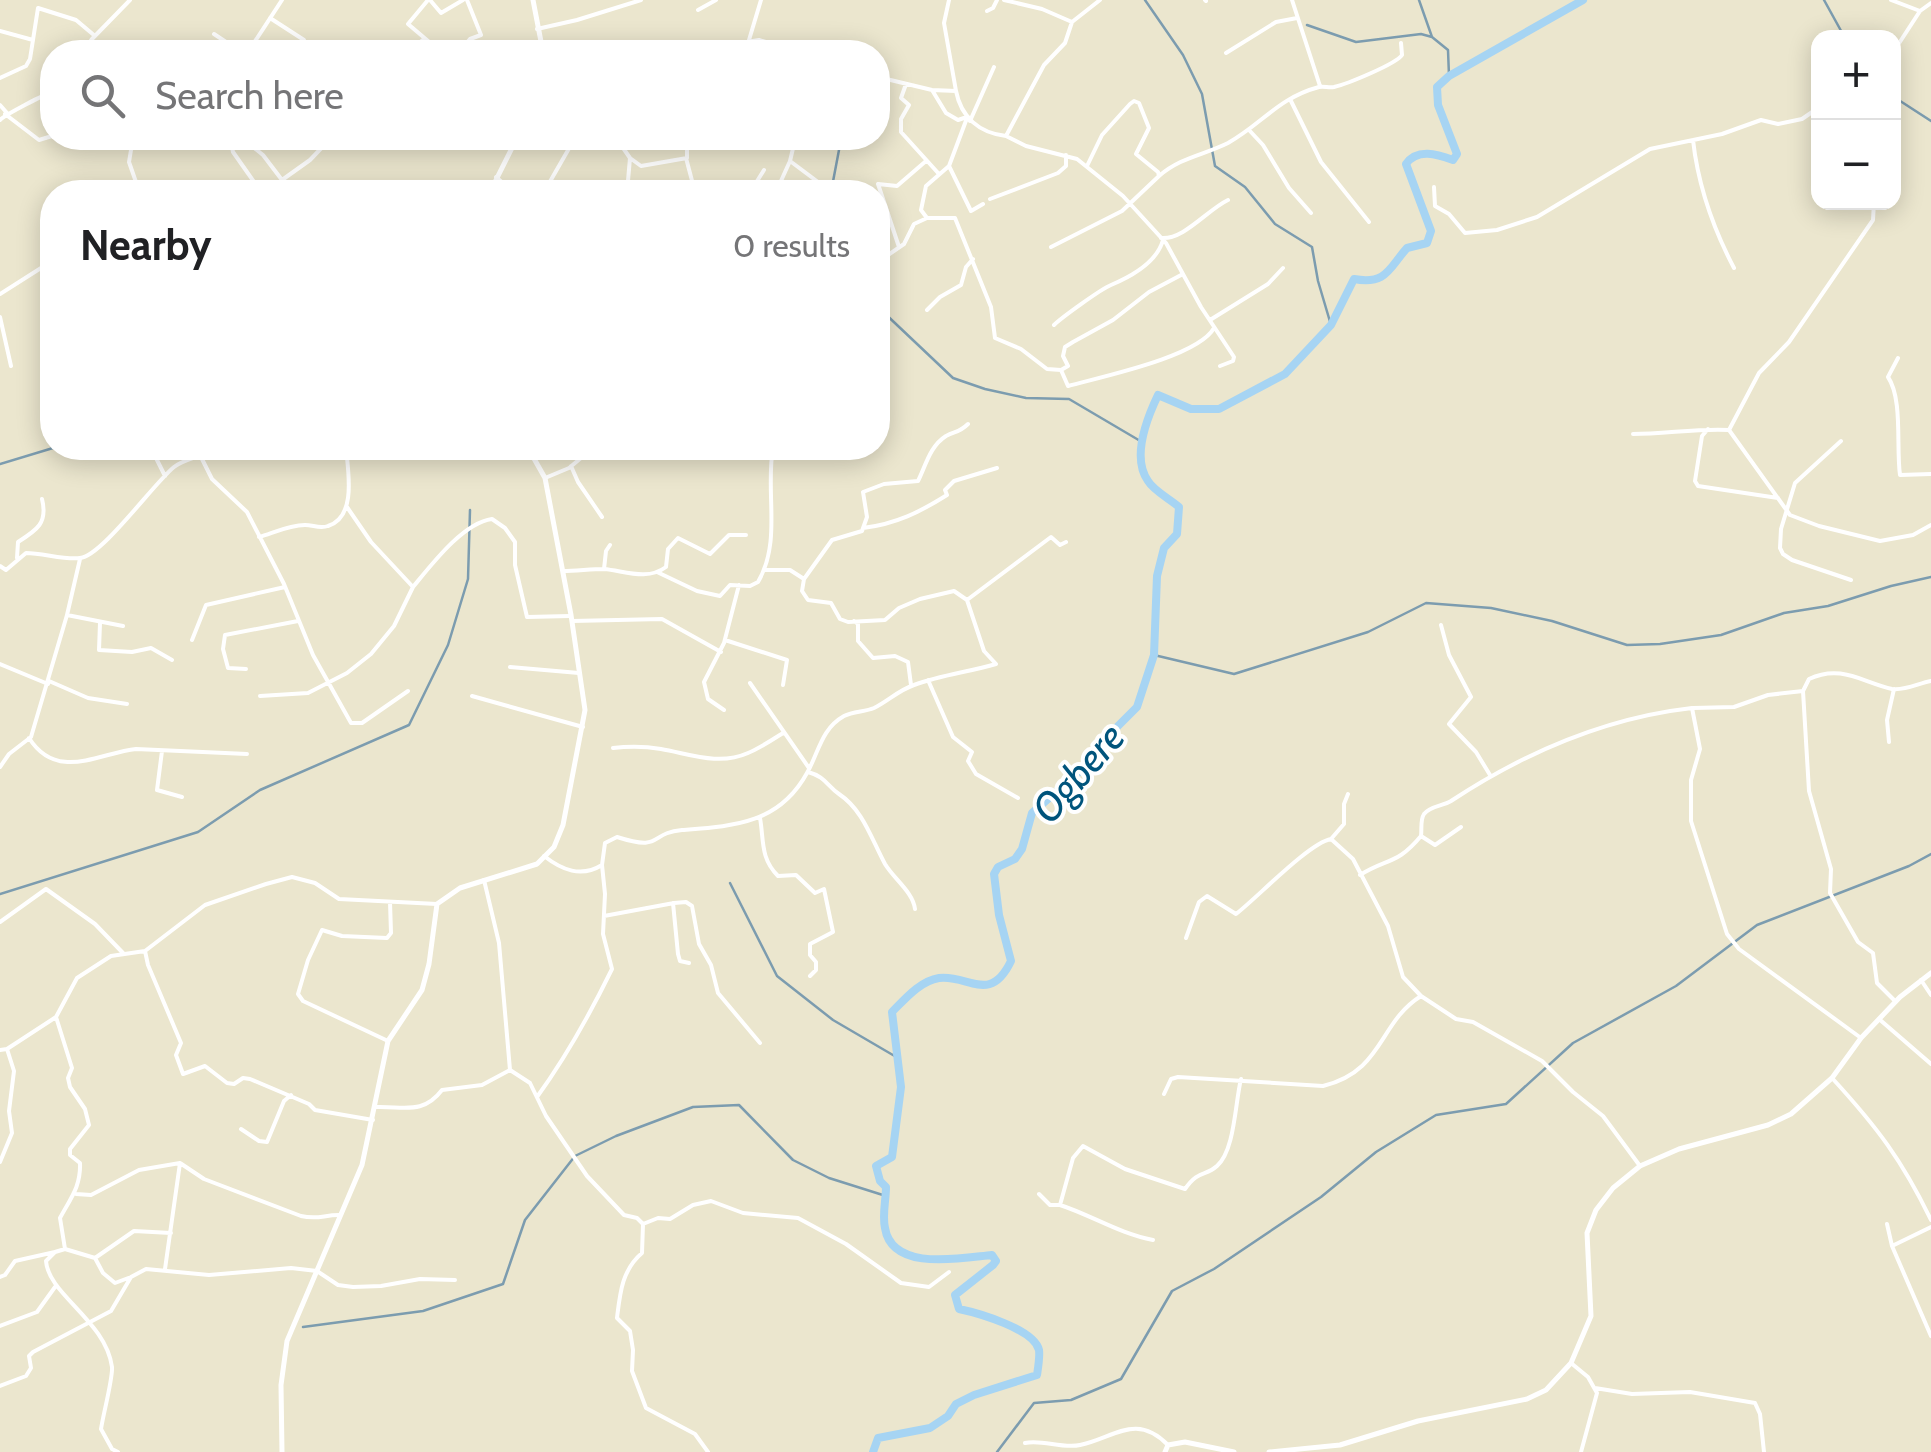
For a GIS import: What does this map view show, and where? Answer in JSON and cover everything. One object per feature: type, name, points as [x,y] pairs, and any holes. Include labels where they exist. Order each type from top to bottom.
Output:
[{"type":"street","points":[[0,78],[26,66],[40,0]]},
{"type":"street","points":[[92,40],[130,0]]},
{"type":"street","points":[[256,40],[282,0]]},
{"type":"street","points":[[424,39],[408,24],[429,0],[441,13],[465,0],[481,34],[469,40]]},
{"type":"street","points":[[533,0],[540,40]]},
{"type":"street","points":[[537,29],[639,0]]},
{"type":"street","points":[[698,10],[716,0]]},
{"type":"street","points":[[759,40],[749,40],[761,0]]},
{"type":"street","points":[[948,0],[944,23],[960,108],[968,119],[1026,146],[1066,155],[1086,166],[1130,204],[1162,239],[1234,357],[1220,366]]},
{"type":"street","points":[[987,11],[1000,0],[1064,16],[1072,22]]},
{"type":"street","points":[[1006,136],[1044,65],[1065,43],[1072,22],[1100,0]]},
{"type":"street","points":[[1292,0],[1320,87]]},
{"type":"street","points":[[1891,0],[1920,11]]},
{"type":"street","points":[[1901,40],[1920,11],[1931,3]]},
{"type":"street","points":[[38,8],[76,20],[95,36]]},
{"type":"street","points":[[270,18],[304,40]]},
{"type":"street","points":[[1226,53],[1276,22],[1298,18]]},
{"type":"street","points":[[0,31],[33,40]]},
{"type":"street","points":[[214,34],[223,40]]},
{"type":"street","points":[[1051,247],[1078,236],[1130,204],[1158,176],[1190,155],[1212,150],[1250,130],[1273,107],[1395,63],[1402,55],[1401,42]]},
{"type":"street","points":[[927,218],[922,210],[922,194],[949,166],[994,67]]},
{"type":"street","points":[[890,80],[956,91]]},
{"type":"street","points":[[906,84],[901,98],[909,105],[899,127],[939,174]]},
{"type":"street","points":[[932,90],[949,116],[968,119]]},
{"type":"street","points":[[4,116],[40,97]]},
{"type":"street","points":[[1290,98],[1318,158],[1369,222]]},
{"type":"street","points":[[1086,166],[1102,136],[1136,101],[1150,128],[1136,154],[1158,176]]},
{"type":"street","points":[[0,105],[4,116],[40,140]]},
{"type":"street","points":[[1434,187],[1435,206],[1449,214],[1465,232],[1497,230],[1537,217],[1650,150],[1761,120],[1778,124],[1811,112]]},
{"type":"street","points":[[1250,130],[1311,213]]},
{"type":"street","points":[[1693,140],[1696,172],[1719,240],[1734,268]]},
{"type":"street","points":[[132,150],[130,162],[135,180]]},
{"type":"street","points":[[232,150],[253,180]]},
{"type":"street","points":[[257,150],[282,180],[320,150]]},
{"type":"street","points":[[495,180],[510,150]]},
{"type":"street","points":[[551,180],[568,150]]},
{"type":"street","points":[[625,150],[641,166],[686,158]]},
{"type":"street","points":[[686,150],[692,180]]},
{"type":"street","points":[[781,180],[793,150]]},
{"type":"street","points":[[990,200],[1058,173],[1066,166],[1066,155]]},
{"type":"street","points":[[628,180],[630,158]]},
{"type":"street","points":[[790,161],[815,180]]},
{"type":"street","points":[[890,185],[898,186],[926,161]]},
{"type":"street","points":[[949,166],[971,212],[983,204]]},
{"type":"street","points":[[758,180],[764,170]]},
{"type":"street","points":[[496,177],[499,180]]},
{"type":"street","points":[[1162,239],[1172,238],[1228,200]]},
{"type":"street","points":[[1730,430],[1759,373],[1789,342],[1873,220],[1874,210]]},
{"type":"street","points":[[890,253],[904,244],[916,222],[954,218],[991,307],[995,338],[1021,348],[1047,369],[1060,370],[1068,366],[1063,356],[1065,347],[1110,322],[1148,292],[1183,274]]},
{"type":"street","points":[[890,222],[898,247]]},
{"type":"street","points":[[1054,326],[1108,286],[1133,275],[1161,248],[1162,239]]},
{"type":"street","points":[[926,310],[961,285],[973,259]]},
{"type":"street","points":[[1210,320],[1268,284],[1283,268]]},
{"type":"street","points":[[0,294],[40,269]]},
{"type":"street","points":[[0,316],[11,366]]},
{"type":"street","points":[[1060,370],[1068,386],[1084,384],[1162,360],[1203,340],[1214,328]]},
{"type":"street","points":[[1898,358],[1888,377],[1896,395],[1899,471],[1903,476],[1931,474]]},
{"type":"street","points":[[863,528],[863,492],[884,484],[918,481],[933,448],[968,424]]},
{"type":"street","points":[[1708,429],[1702,436],[1695,481],[1698,486],[1778,498]]},
{"type":"street","points":[[1633,434],[1730,430]]},
{"type":"street","points":[[1730,430],[1790,515],[1880,541],[1913,534],[1931,525]]},
{"type":"street","points":[[1841,441],[1795,483],[1781,529],[1782,554],[1851,580]]},
{"type":"street","points":[[157,460],[165,476]]},
{"type":"street","points":[[0,566],[6,570],[17,558],[34,553],[80,559],[91,555],[119,524],[132,517],[165,476],[190,460]]},
{"type":"street","points":[[202,460],[212,479],[247,512],[328,683],[352,723],[362,723],[408,691]]},
{"type":"street","points":[[346,460],[348,508],[371,542],[413,587]]},
{"type":"street","points":[[0,1162],[12,1133],[9,1110],[14,1071],[3,1050],[56,1017],[77,978],[111,956],[145,950],[205,905],[292,877],[314,883],[339,900],[437,904],[460,888],[537,864],[554,847],[563,825],[585,710],[546,478],[535,460]]},
{"type":"street","points":[[546,478],[578,460]]},
{"type":"street","points":[[657,572],[698,591],[720,596],[730,584],[756,584],[764,570],[773,532],[773,460]]},
{"type":"street","points":[[571,466],[602,517]]},
{"type":"street","points":[[537,1098],[570,1050],[575,1034],[612,970],[603,934],[604,842],[617,837],[650,844],[674,831],[726,828],[760,818],[787,801],[808,770],[826,732],[844,716],[873,708],[928,680],[996,664],[984,651],[967,600],[954,591],[927,596],[899,608],[885,620],[854,621],[840,619],[830,604],[808,600],[802,591],[804,579],[832,540],[918,514],[947,495],[946,490],[954,482],[997,468]]},
{"type":"street","points":[[17,558],[18,542],[40,527],[44,519],[42,500]]},
{"type":"street","points":[[259,537],[292,526],[330,526],[348,508]]},
{"type":"street","points":[[260,696],[308,693],[371,654],[394,626],[413,587],[465,530],[478,521],[492,519],[515,542],[515,566],[527,618],[662,620],[721,652]]},
{"type":"street","points":[[563,571],[604,570],[639,575],[657,572],[666,567],[668,549],[678,538],[710,554],[729,535],[746,536]]},
{"type":"street","points":[[967,600],[1038,545],[1052,537],[1060,544],[1066,542]]},
{"type":"street","points":[[604,570],[610,545]]},
{"type":"street","points":[[0,767],[9,754],[30,738],[49,682],[80,559]]},
{"type":"street","points":[[764,570],[790,570],[804,579]]},
{"type":"street","points":[[724,710],[708,699],[704,682],[721,652],[739,585]]},
{"type":"street","points":[[192,640],[206,605],[285,587]]},
{"type":"street","points":[[67,614],[123,626]]},
{"type":"street","points":[[246,669],[228,668],[223,649],[225,635],[298,621]]},
{"type":"street","points":[[854,621],[858,624],[858,641],[873,658],[895,656],[908,662],[911,686]]},
{"type":"street","points":[[100,623],[100,650],[132,652],[151,648],[172,660]]},
{"type":"street","points":[[1440,625],[1449,655],[1470,696],[1449,724],[1476,752],[1490,776]]},
{"type":"street","points":[[725,640],[787,660],[783,684]]},
{"type":"street","points":[[0,664],[88,698],[127,704]]},
{"type":"street","points":[[510,667],[580,673]]},
{"type":"street","points":[[1896,1001],[1877,983],[1873,952],[1858,942],[1830,893],[1831,869],[1810,791],[1804,691],[1808,679],[1827,674],[1854,674],[1894,689],[1931,681]]},
{"type":"street","points":[[928,680],[952,737],[972,752],[968,761],[976,774],[1018,798]]},
{"type":"street","points":[[750,683],[808,770],[850,798],[885,864],[914,900],[915,909]]},
{"type":"street","points":[[1889,742],[1888,720],[1894,689]]},
{"type":"street","points":[[1360,875],[1396,860],[1421,836],[1426,812],[1572,736],[1642,713],[1734,707],[1768,695],[1804,691]]},
{"type":"street","points":[[472,696],[583,727]]},
{"type":"street","points":[[1692,708],[1700,749],[1691,780],[1690,821],[1728,934],[1739,950],[1861,1038]]},
{"type":"street","points":[[613,748],[625,745],[664,749],[692,758],[728,757],[750,752],[783,733]]},
{"type":"street","points":[[30,738],[39,751],[75,764],[121,751],[247,754]]},
{"type":"street","points":[[162,751],[157,790],[182,797]]},
{"type":"street","points":[[1186,938],[1199,902],[1207,896],[1236,914],[1317,844],[1331,838],[1344,824],[1348,794]]},
{"type":"street","points":[[760,818],[760,842],[770,868],[778,876],[796,875],[814,893],[824,889],[833,932],[810,944],[810,954],[816,962],[816,970],[810,976]]},
{"type":"street","points":[[1421,836],[1435,845],[1461,827]]},
{"type":"street","points":[[1331,838],[1353,859],[1388,926],[1404,977],[1420,996],[1456,1019],[1473,1022],[1542,1061],[1603,1116],[1640,1166]]},
{"type":"street","points":[[544,856],[562,870],[590,872],[602,865]]},
{"type":"street","points":[[484,880],[499,942],[510,1070]]},
{"type":"street","points":[[0,922],[46,889],[96,924],[123,953]]},
{"type":"street","points":[[388,1041],[303,1000],[298,994],[322,930],[342,936],[387,938],[390,902]]},
{"type":"street","points":[[604,916],[672,903],[686,902],[692,906],[699,944],[711,965],[718,993],[760,1043]]},
{"type":"street","points":[[672,903],[680,961],[689,962]]},
{"type":"street","points":[[282,1452],[281,1385],[286,1341],[362,1164],[388,1041],[422,990],[437,904]]},
{"type":"street","points":[[145,950],[181,1043],[176,1055],[183,1074],[205,1066],[226,1083],[250,1079],[314,1110],[372,1120]]},
{"type":"street","points":[[1270,1452],[1340,1448],[1418,1421],[1527,1400],[1546,1390],[1571,1363],[1592,1316],[1586,1262],[1590,1220],[1612,1188],[1640,1166],[1679,1149],[1768,1125],[1792,1114],[1832,1078],[1879,1018],[1931,974]]},
{"type":"street","points":[[1921,980],[1931,995]]},
{"type":"street","points":[[1164,1094],[1171,1079],[1178,1077],[1322,1086],[1344,1081],[1359,1071],[1408,1004],[1420,996]]},
{"type":"street","points":[[56,1017],[72,1068],[70,1087],[86,1109],[89,1125],[70,1150],[70,1155],[80,1162],[76,1194],[60,1218],[65,1250]]},
{"type":"street","points":[[1879,1018],[1931,1064]]},
{"type":"street","points":[[510,1070],[530,1082],[587,1176],[624,1215],[644,1224]]},
{"type":"street","points":[[375,1107],[418,1109],[433,1102],[442,1090],[482,1085],[510,1070]]},
{"type":"street","points":[[1832,1078],[1872,1122],[1905,1167],[1931,1224],[1892,1246]]},
{"type":"street","points":[[1060,1205],[1073,1158],[1082,1146],[1125,1169],[1185,1189],[1196,1174],[1214,1170],[1229,1147],[1241,1079]]},
{"type":"street","points":[[241,1129],[258,1141],[267,1142],[284,1102],[291,1096]]},
{"type":"street","points":[[76,1194],[91,1195],[138,1170],[180,1162],[204,1179],[301,1216],[317,1220],[340,1215]]},
{"type":"street","points":[[166,1269],[180,1162]]},
{"type":"street","points":[[1039,1194],[1050,1205],[1090,1215],[1135,1237],[1153,1240]]},
{"type":"street","points":[[644,1224],[658,1218],[670,1219],[711,1200],[744,1213],[798,1218],[846,1244],[902,1282],[929,1287],[949,1272]]},
{"type":"street","points":[[644,1224],[642,1253],[630,1263],[618,1318],[630,1331],[636,1385],[646,1408],[695,1434],[708,1452]]},
{"type":"street","points":[[1888,1224],[1892,1246],[1930,1332]]},
{"type":"street","points":[[94,1258],[134,1231],[171,1233]]},
{"type":"street","points":[[0,1277],[15,1261],[65,1250],[94,1258],[103,1273],[115,1282],[146,1269],[209,1275],[260,1269],[317,1271],[338,1285],[354,1287],[420,1279],[455,1280]]},
{"type":"street","points":[[55,1252],[46,1262],[47,1273],[55,1287],[68,1296],[90,1323],[104,1344],[113,1369],[101,1430],[118,1452]]},
{"type":"street","points":[[0,1386],[26,1376],[33,1352],[110,1311],[132,1277]]},
{"type":"street","points":[[0,1326],[37,1312],[55,1287]]},
{"type":"street","points":[[1571,1363],[1595,1388],[1596,1406],[1581,1452]]},
{"type":"street","points":[[1595,1388],[1632,1394],[1690,1392],[1755,1404],[1760,1414],[1764,1452]]},
{"type":"street","points":[[1025,1442],[1078,1446],[1117,1430],[1134,1428],[1155,1434],[1166,1449],[1185,1442],[1234,1452]]},
{"type":"waterway","points":[[1145,0],[1183,55],[1202,94],[1215,166],[1245,187],[1275,224],[1312,247],[1331,325]]},
{"type":"waterway","points":[[1419,0],[1432,37],[1448,50],[1449,76]]},
{"type":"waterway","name":"Ogbere","points":[[873,1452],[878,1438],[930,1428],[948,1416],[956,1404],[974,1395],[1037,1375],[1039,1350],[1027,1335],[959,1309],[955,1295],[993,1265],[996,1261],[992,1255],[929,1259],[900,1251],[890,1242],[884,1223],[886,1187],[876,1166],[892,1157],[901,1087],[892,1012],[913,991],[932,980],[950,978],[987,985],[1003,974],[1011,961],[994,874],[1022,849],[1032,813],[1097,756],[1106,738],[1137,707],[1154,655],[1157,576],[1164,548],[1177,534],[1179,507],[1151,485],[1141,461],[1146,426],[1158,395],[1191,409],[1219,409],[1285,374],[1331,325],[1354,279],[1381,277],[1407,248],[1427,243],[1431,231],[1406,164],[1421,154],[1453,160],[1457,154],[1438,105],[1437,87],[1449,76],[1583,0]]},
{"type":"waterway","points":[[1824,0],[1841,30]]},
{"type":"waterway","points":[[1307,25],[1356,42],[1421,34],[1432,37]]},
{"type":"waterway","points":[[1901,102],[1931,121]]},
{"type":"waterway","points":[[833,180],[839,150]]},
{"type":"waterway","points":[[890,318],[953,378],[1026,398],[1069,399],[1142,442]]},
{"type":"waterway","points":[[0,464],[40,452]]},
{"type":"waterway","points":[[0,894],[198,832],[260,790],[409,725],[448,645],[468,579],[470,510]]},
{"type":"waterway","points":[[1154,655],[1234,674],[1368,632],[1426,603],[1491,608],[1552,621],[1627,645],[1660,644],[1721,635],[1784,613],[1828,606],[1931,577]]},
{"type":"waterway","points":[[997,1452],[1034,1403],[1071,1400],[1121,1379],[1172,1291],[1214,1269],[1321,1197],[1376,1152],[1436,1115],[1506,1104],[1573,1043],[1676,986],[1757,925],[1931,854]]},
{"type":"waterway","points":[[730,883],[777,976],[833,1020],[898,1058]]},
{"type":"waterway","points":[[303,1327],[423,1311],[503,1284],[525,1220],[575,1156],[693,1107],[739,1105],[793,1160],[829,1178],[886,1196]]}]
